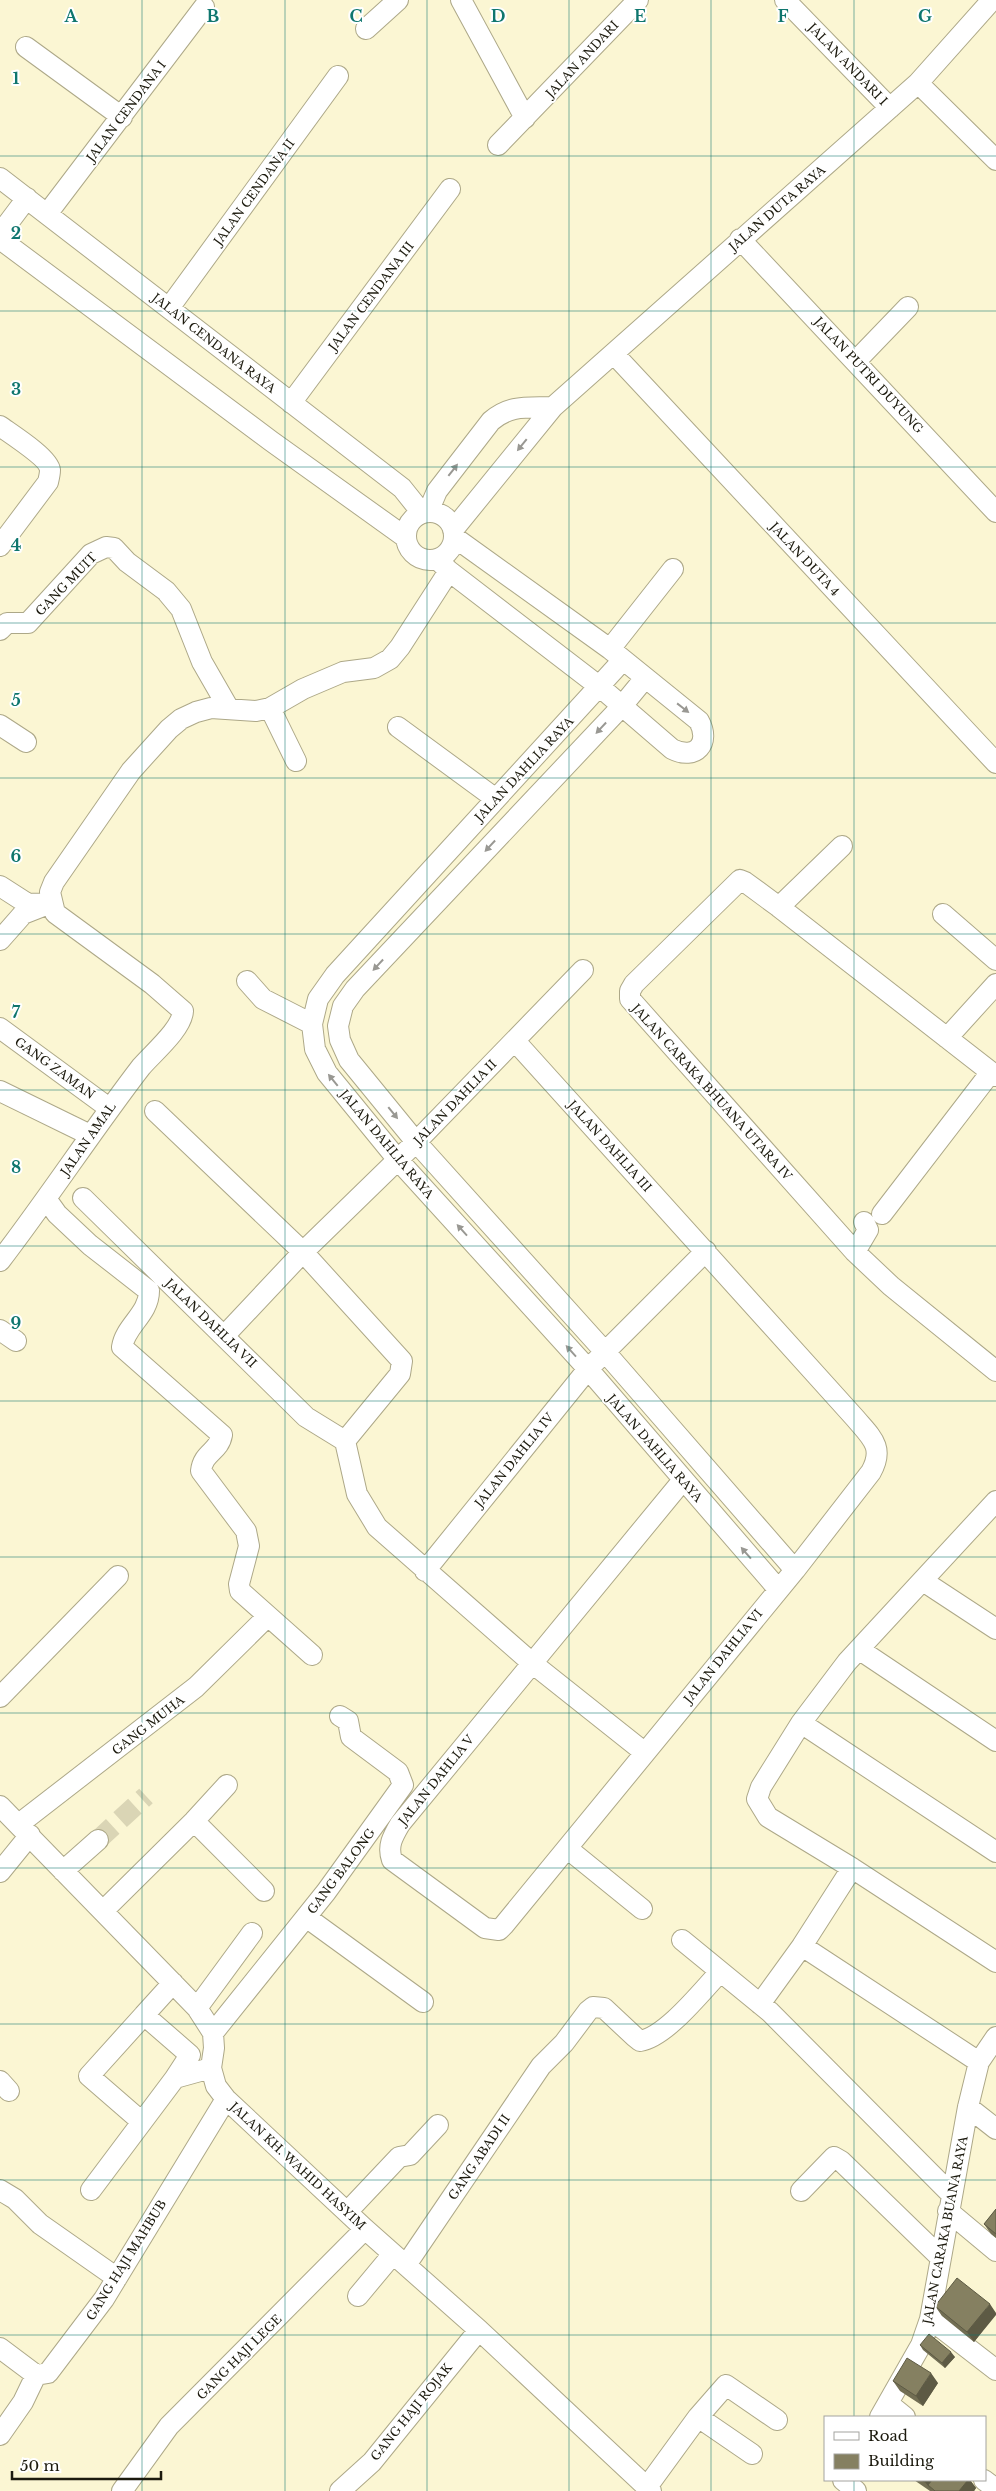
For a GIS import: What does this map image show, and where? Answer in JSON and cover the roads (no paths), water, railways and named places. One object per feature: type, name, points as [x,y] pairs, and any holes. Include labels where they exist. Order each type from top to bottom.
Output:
[{"type":"street","points":[[366,29],[398,0]]},
{"type":"street","points":[[461,0],[525,118]]},
{"type":"street","name":"JALAN ANDARI","points":[[498,145],[638,0]]},
{"type":"street","name":"JALAN ANDARI I","points":[[785,0],[890,108]]},
{"type":"street","name":"JALAN DUTA RAYA","points":[[454,533],[552,407],[918,84],[992,0]]},
{"type":"street","name":"JALAN CENDANA I","points":[[47,214],[204,7]]},
{"type":"street","points":[[26,47],[122,117]]},
{"type":"street","name":"JALAN CENDANA II","points":[[169,308],[338,76]]},
{"type":"street","points":[[918,84],[996,160]]},
{"type":"street","name":"JALAN CENDANA RAYA","points":[[1,182],[47,214],[402,488],[425,512]]},
{"type":"street","name":"JALAN CENDANA III","points":[[291,402],[450,189]]},
{"type":"street","points":[[0,234],[26,198]]},
{"type":"street","points":[[0,239],[271,442],[405,537],[413,554],[424,560],[443,565],[600,687],[672,749],[682,754],[692,753],[703,744],[705,731],[699,721],[617,655],[454,533],[444,516],[425,512]]},
{"type":"street","name":"JALAN PUTRI DUYUNG","points":[[740,240],[856,361],[996,512]]},
{"type":"street","points":[[856,361],[908,307]]},
{"type":"street","name":"JALAN DUTA 4","points":[[609,358],[996,763]]},
{"type":"street","points":[[405,537],[412,519],[425,512],[437,491],[492,421],[503,411],[514,408],[552,407]]},
{"type":"street","points":[[0,426],[40,456],[48,464],[50,471],[48,482],[0,546]]},
{"type":"street","points":[[51,902],[50,892],[54,882],[131,771],[175,724],[196,712],[211,708],[256,711],[270,708],[303,689],[343,672],[374,668],[390,659],[400,647],[443,565],[454,533]]},
{"type":"street","name":"GANG MUIT","points":[[0,630],[7,624],[28,623],[91,554],[106,547],[114,548],[127,562],[166,591],[181,609],[202,662],[229,709]]},
{"type":"street","name":"JALAN DAHLIA RAYA","points":[[673,569],[617,655],[600,687],[335,975],[318,998],[312,1024],[315,1049],[327,1073],[398,1160],[588,1369],[778,1590]]},
{"type":"street","name":"JALAN DAHLIA RAYA","points":[[645,678],[622,706],[356,989],[343,1006],[338,1026],[340,1040],[349,1060],[416,1142],[606,1352],[795,1570]]},
{"type":"street","points":[[270,708],[296,761]]},
{"type":"street","points":[[0,725],[26,742]]},
{"type":"street","points":[[398,727],[496,799]]},
{"type":"street","points":[[779,907],[842,846]]},
{"type":"street","name":"JALAN CARAKA BHUANA UTARA IV","points":[[993,1074],[779,907],[746,882],[740,880],[634,984],[630,991],[630,999],[855,1252],[891,1286],[996,1371]]},
{"type":"street","points":[[0,886],[28,904],[51,902]]},
{"type":"street","points":[[0,940],[23,914],[51,902]]},
{"type":"street","name":"JALAN AMAL","points":[[0,1261],[47,1200],[109,1108],[181,1020],[183,1011],[152,984],[65,922],[55,913],[51,902]]},
{"type":"street","points":[[943,914],[996,960]]},
{"type":"street","name":"JALAN DAHLIA II","points":[[225,1334],[303,1252],[416,1142],[583,970]]},
{"type":"street","points":[[247,981],[263,999],[312,1024]]},
{"type":"street","points":[[947,1038],[996,984]]},
{"type":"street","name":"GANG ZAMAN","points":[[0,1028],[109,1108]]},
{"type":"street","name":"JALAN DAHLIA III","points":[[515,1040],[855,1418],[878,1449],[877,1461]]},
{"type":"street","points":[[855,1252],[873,1218],[993,1074]]},
{"type":"street","points":[[0,1091],[90,1135]]},
{"type":"street","points":[[155,1112],[303,1252],[402,1360],[400,1374],[345,1441],[352,1476],[362,1506],[377,1527],[532,1663],[644,1752]]},
{"type":"street","name":"JALAN DAHLIA VII","points":[[83,1198],[225,1334],[306,1417],[345,1441]]},
{"type":"street","points":[[47,1200],[57,1214],[90,1245],[149,1291],[146,1306],[125,1335],[122,1347],[222,1435],[219,1445],[205,1457],[202,1471],[246,1531],[249,1546],[239,1584],[240,1590],[312,1655]]},
{"type":"street","points":[[606,1352],[706,1251]]},
{"type":"street","name":"JALAN DAHLIA IV","points":[[425,1571],[588,1369],[606,1352]]},
{"type":"street","name":"JALAN DAHLIA VI","points":[[485,1928],[499,1930],[568,1849],[644,1752],[795,1570],[871,1472],[877,1461]]},
{"type":"street","name":"JALAN DAHLIA V","points":[[485,1928],[392,1860],[389,1852],[390,1845],[400,1824],[683,1480]]},
{"type":"street","points":[[993,1509],[923,1580],[834,1678],[802,1723],[761,1787],[757,1799],[768,1816],[852,1868],[996,1962]]},
{"type":"street","points":[[0,1697],[118,1576]]},
{"type":"street","points":[[923,1580],[996,1629]]},
{"type":"street","name":"GANG MUHA","points":[[0,1872],[24,1830],[196,1688],[268,1616]]},
{"type":"street","points":[[860,1650],[996,1741]]},
{"type":"street","name":"GANG BALONG","points":[[213,2033],[306,1917],[404,1784],[398,1772],[350,1737],[348,1721],[340,1716]]},
{"type":"street","points":[[802,1723],[993,1843]]},
{"type":"street","points":[[103,1911],[227,1786]]},
{"type":"street","points":[[0,1806],[197,2008],[213,2033]]},
{"type":"street","points":[[194,1821],[264,1891]]},
{"type":"street","points":[[63,1871],[98,1840]]},
{"type":"street","points":[[568,1849],[642,1909]]},
{"type":"street","points":[[760,2004],[802,1946],[852,1868]]},
{"type":"street","points":[[306,1917],[423,2002]]},
{"type":"street","points":[[197,2008],[252,1933]]},
{"type":"street","points":[[682,1940],[760,2004],[996,2251]]},
{"type":"street","points":[[802,1946],[979,2062]]},
{"type":"street","name":"GANG ABADI II","points":[[358,2296],[400,2259],[541,2066],[557,2052],[593,2007],[604,2008],[640,2041],[648,2040],[675,2018],[720,1972]]},
{"type":"street","points":[[142,2122],[89,2076],[172,1982]]},
{"type":"street","points":[[91,2190],[175,2078],[190,2055],[144,2015]]},
{"type":"street","name":"JALAN KH. WAHID HASYIM","points":[[213,2033],[214,2048],[211,2068],[216,2086],[226,2099],[348,2211],[365,2229],[479,2330],[649,2489]]},
{"type":"street","name":"JALAN CARAKA BUANA RAYA","points":[[885,2411],[921,2345],[930,2320],[968,2107],[979,2062],[996,2037]]},
{"type":"street","points":[[175,2078],[211,2068]]},
{"type":"street","name":"GANG HAJI MAHBUB","points":[[36,2375],[48,2373],[104,2299],[226,2099]]},
{"type":"street","points":[[968,2107],[996,2129]]},
{"type":"street","points":[[348,2211],[399,2157],[410,2155],[438,2125]]},
{"type":"street","points":[[801,2191],[834,2157],[940,2257]]},
{"type":"street","points":[[0,2190],[15,2200],[40,2224],[116,2278]]},
{"type":"street","name":"GANG HAJI LEGE","points":[[122,2491],[169,2426],[365,2229]]},
{"type":"street","points":[[930,2320],[996,2370]]},
{"type":"street","name":"GANG HAJI ROJAK","points":[[340,2491],[372,2462],[479,2330]]},
{"type":"street","points":[[0,2348],[36,2375],[23,2402],[0,2435]]},
{"type":"street","points":[[649,2489],[698,2417],[726,2384],[777,2420]]},
{"type":"street","points":[[885,2411],[902,2416]]},
{"type":"street","points":[[698,2417],[752,2454]]},
{"type":"street","points":[[843,2481],[856,2491]]},
{"type":"street","points":[[985,2481],[996,2489]]},
{"type":"tunnel","points":[[98,1840],[146,1796]]}]
